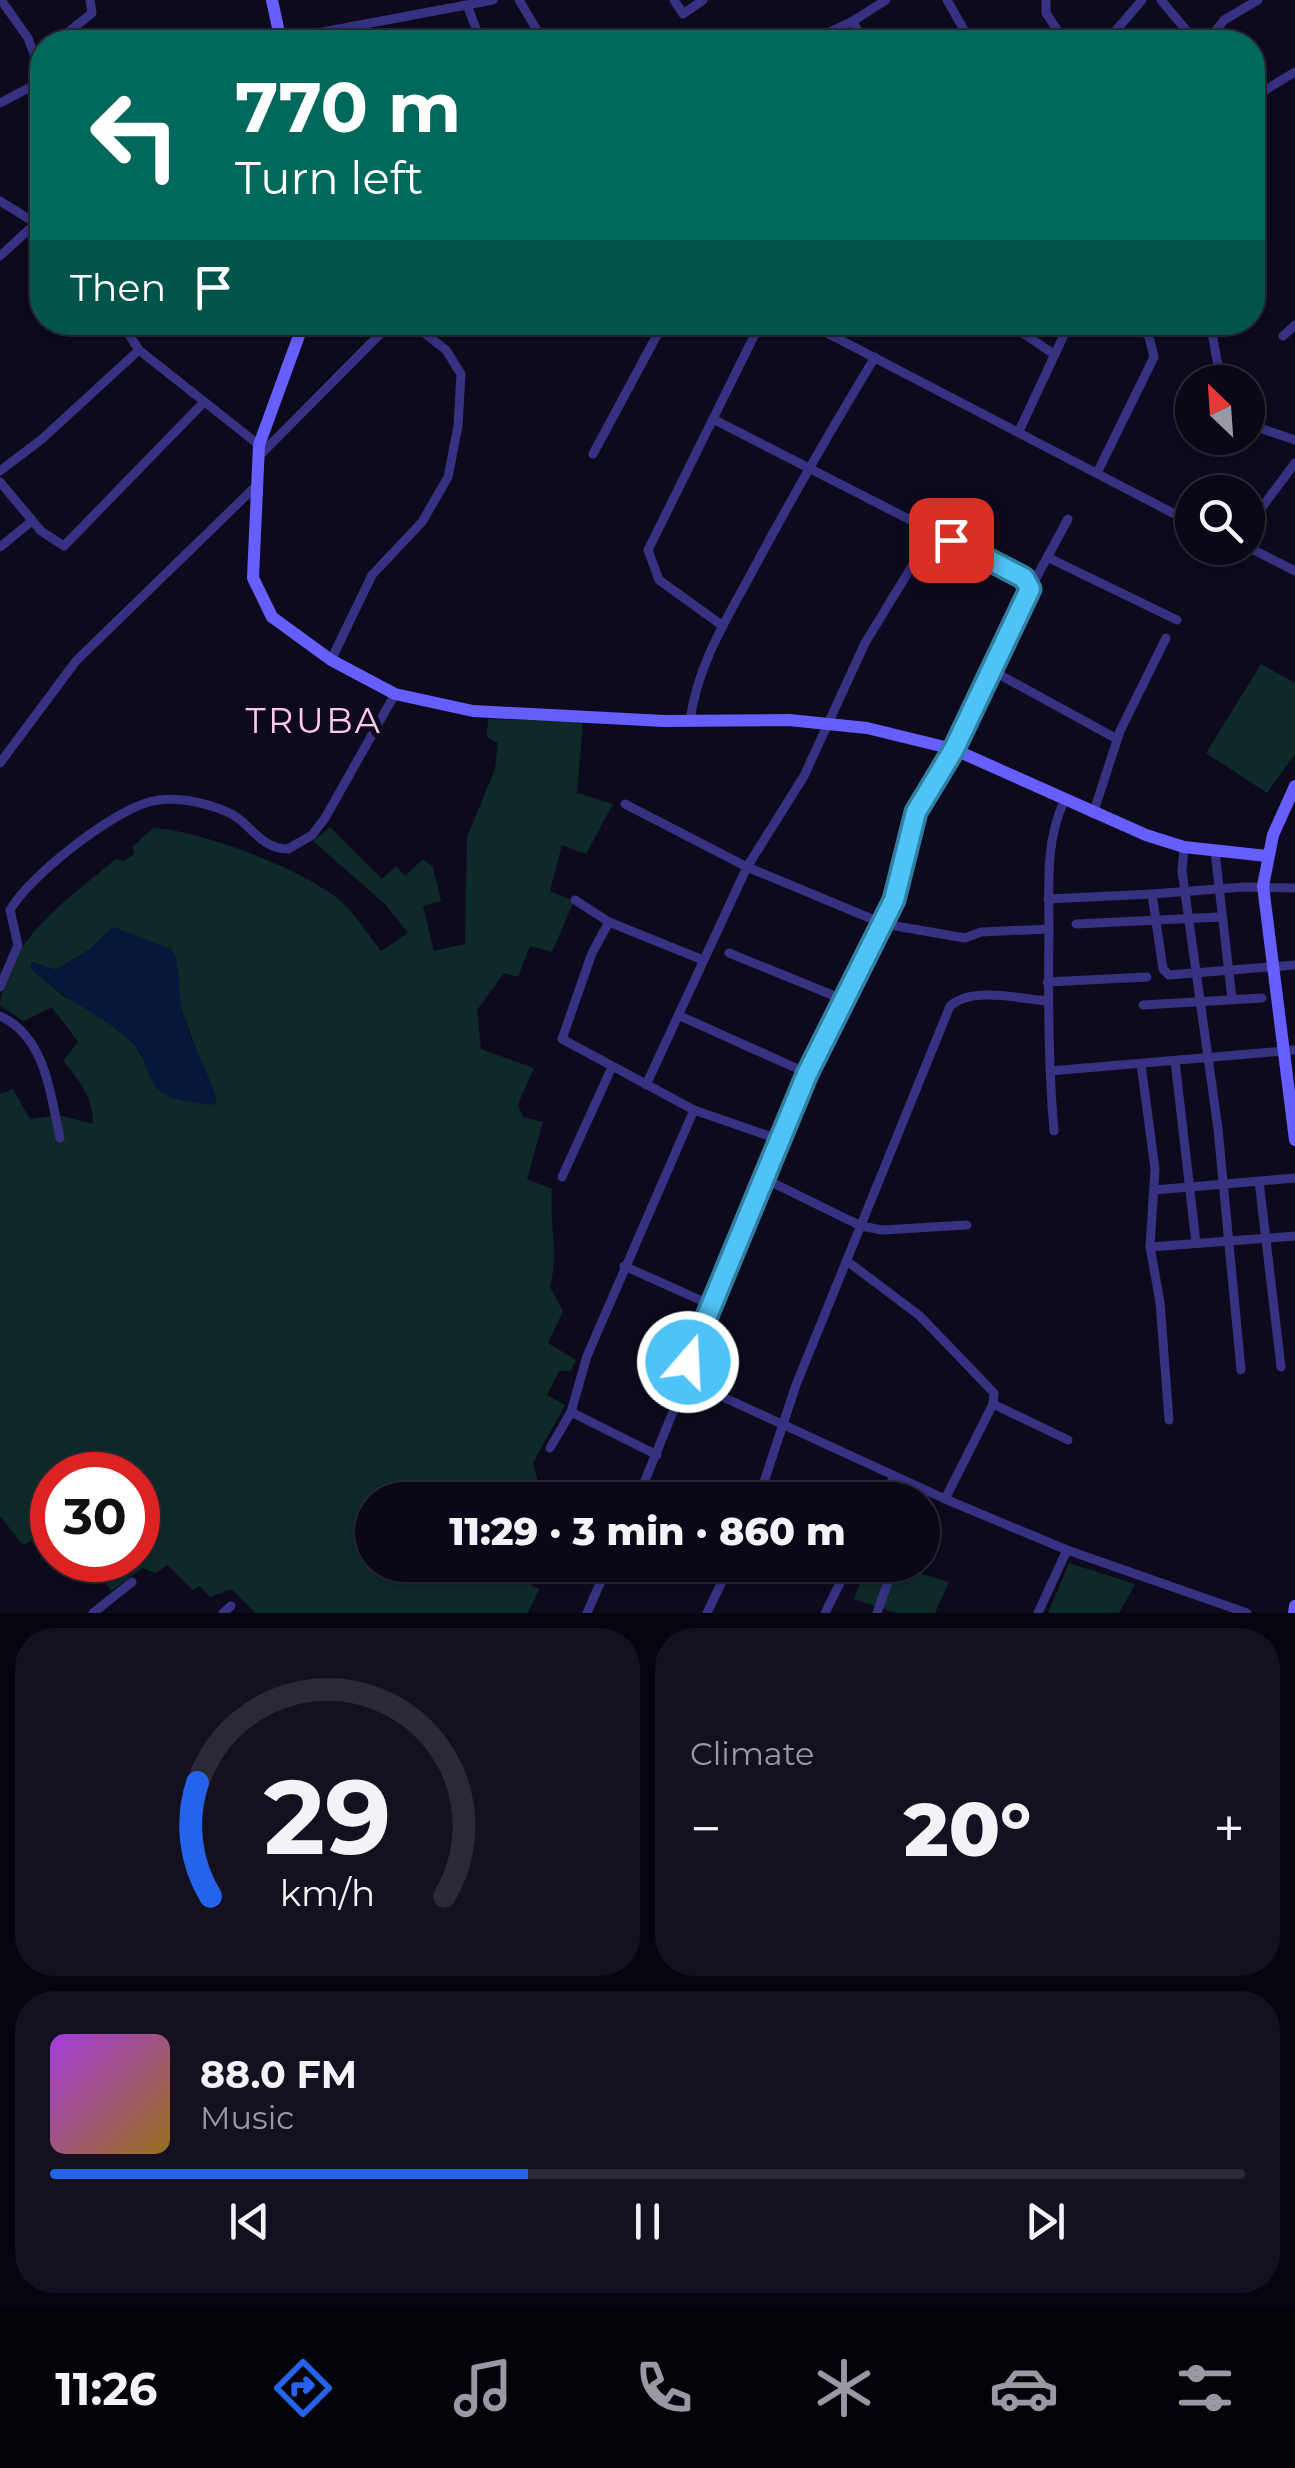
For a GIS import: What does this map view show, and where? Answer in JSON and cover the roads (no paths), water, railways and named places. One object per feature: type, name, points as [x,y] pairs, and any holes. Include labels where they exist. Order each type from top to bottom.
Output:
[{"type":"street","points":[[1,0],[30,41]]},
{"type":"street","points":[[70,30],[92,12],[90,0]]},
{"type":"street","points":[[272,0],[278,30]]},
{"type":"street","points":[[337,30],[493,0]]},
{"type":"street","points":[[519,0],[537,30]]},
{"type":"street","points":[[674,0],[683,14],[703,0]]},
{"type":"street","points":[[834,30],[886,0]]},
{"type":"street","points":[[947,0],[964,30]]},
{"type":"street","points":[[1046,0],[1046,13],[1057,30]]},
{"type":"street","points":[[1116,30],[1142,0]]},
{"type":"street","points":[[1161,0],[1186,30]]},
{"type":"street","points":[[1216,30],[1224,20],[1258,0]]},
{"type":"street","points":[[466,5],[476,30]]},
{"type":"street","points":[[853,21],[857,30]]},
{"type":"street","points":[[1265,90],[1295,72]]},
{"type":"street","points":[[0,103],[30,85]]},
{"type":"street","points":[[0,200],[30,219]]},
{"type":"street","points":[[0,256],[30,233]]},
{"type":"street","points":[[1283,336],[1295,325]]},
{"type":"street","points":[[129,335],[139,350],[258,451]]},
{"type":"street","points":[[299,335],[258,451],[253,557],[257,591],[286,631],[330,660],[395,694],[473,711],[828,723],[954,749],[1093,814],[1184,846],[1267,856]]},
{"type":"street","points":[[258,451],[378,335]]},
{"type":"street","points":[[330,660],[372,575],[422,522],[448,477],[458,426],[461,374],[446,350],[427,335]]},
{"type":"street","points":[[593,454],[657,335]]},
{"type":"street","points":[[723,626],[659,580],[648,550],[754,335]]},
{"type":"street","points":[[832,335],[1175,513]]},
{"type":"street","points":[[1026,335],[1054,355]]},
{"type":"street","points":[[1019,431],[1064,335]]},
{"type":"street","points":[[1096,473],[1154,357],[1148,335]]},
{"type":"street","points":[[1212,335],[1218,365]]},
{"type":"street","points":[[0,471],[42,440],[139,350]]},
{"type":"street","points":[[690,721],[694,690],[723,626],[806,470],[875,357]]},
{"type":"street","points":[[0,482],[50,540],[67,544],[204,402]]},
{"type":"street","points":[[712,419],[1024,578],[1030,589]]},
{"type":"street","points":[[1265,430],[1295,440]]},
{"type":"street","points":[[1265,503],[1295,463]]},
{"type":"street","points":[[0,763],[76,661],[255,488]]},
{"type":"street","points":[[645,1482],[686,1380],[693,1343],[807,1074],[842,999],[884,924],[916,812],[954,749],[1068,519]]},
{"type":"street","points":[[0,547],[32,521]]},
{"type":"street","points":[[646,1085],[747,867],[804,776],[865,643],[934,530]]},
{"type":"street","points":[[1265,556],[1295,571]]},
{"type":"street","points":[[1049,558],[1177,620]]},
{"type":"street","points":[[1093,814],[1117,739],[1166,638]]},
{"type":"street","points":[[991,670],[1117,739]]},
{"type":"street","points":[[0,987],[18,945],[10,910],[63,854],[125,812],[164,800],[226,811],[240,818],[254,837],[288,849],[312,835],[325,818],[395,694]]},
{"type":"street","points":[[1295,786],[1267,856],[1263,886],[1271,967],[1290,1050],[1295,1140]]},
{"type":"street","points":[[1054,1131],[1047,982],[1048,899],[1051,830],[1064,801]]},
{"type":"street","points":[[626,804],[747,867],[884,924],[965,938],[1049,928]]},
{"type":"street","points":[[1184,846],[1184,891],[1224,1184],[1241,1370]]},
{"type":"street","points":[[1215,852],[1216,889],[1232,1000]]},
{"type":"street","points":[[1048,899],[1263,886],[1295,888]]},
{"type":"street","points":[[1152,894],[1165,972],[1295,965]]},
{"type":"street","points":[[576,900],[609,922],[703,960]]},
{"type":"street","points":[[1076,924],[1220,917]]},
{"type":"street","points":[[609,922],[592,953],[561,1035],[694,1110],[782,1140]]},
{"type":"street","points":[[729,953],[842,999]]},
{"type":"street","points":[[1047,982],[1148,977]]},
{"type":"street","points":[[765,1482],[796,1386],[950,1006],[962,998],[986,996],[1048,1001]]},
{"type":"street","points":[[1143,1005],[1262,998]]},
{"type":"street","points":[[0,1016],[15,1023],[34,1044],[60,1138]]},
{"type":"street","points":[[680,1016],[807,1074]]},
{"type":"street","points":[[1050,1071],[1290,1050]]},
{"type":"street","points":[[1175,1060],[1196,1244]]},
{"type":"street","points":[[1141,1064],[1154,1190],[1150,1247],[1160,1302],[1169,1420]]},
{"type":"street","points":[[562,1177],[612,1067]]},
{"type":"street","points":[[550,1448],[571,1412],[624,1266],[694,1110]]},
{"type":"street","points":[[1154,1190],[1295,1178]]},
{"type":"street","points":[[765,1179],[861,1226],[902,1231],[967,1225]]},
{"type":"street","points":[[1259,1181],[1281,1367]]},
{"type":"street","points":[[1150,1247],[1295,1236]]},
{"type":"street","points":[[847,1261],[920,1316],[990,1386],[993,1404],[945,1500]]},
{"type":"street","points":[[624,1266],[709,1304]]},
{"type":"street","points":[[686,1380],[907,1482]]},
{"type":"street","points":[[993,1404],[1068,1440]]},
{"type":"street","points":[[571,1412],[658,1455]]},
{"type":"street","points":[[891,1482],[894,1476]]},
{"type":"street","points":[[940,1498],[1067,1550],[1246,1613]]},
{"type":"street","points":[[1038,1613],[1067,1550]]},
{"type":"street","points":[[93,1613],[132,1582]]},
{"type":"street","points":[[600,1582],[588,1610],[603,1613]]},
{"type":"street","points":[[706,1613],[722,1582]]},
{"type":"street","points":[[825,1613],[840,1582]]},
{"type":"street","points":[[877,1613],[888,1582]]},
{"type":"water","points":[[113,927],[171,949],[178,969],[184,1016],[217,1101],[212,1105],[164,1094],[151,1080],[132,1042],[30,968],[31,962],[57,970],[90,949]]},
{"type":"district","name":"TRUBA","points":[[314,720]]}]
